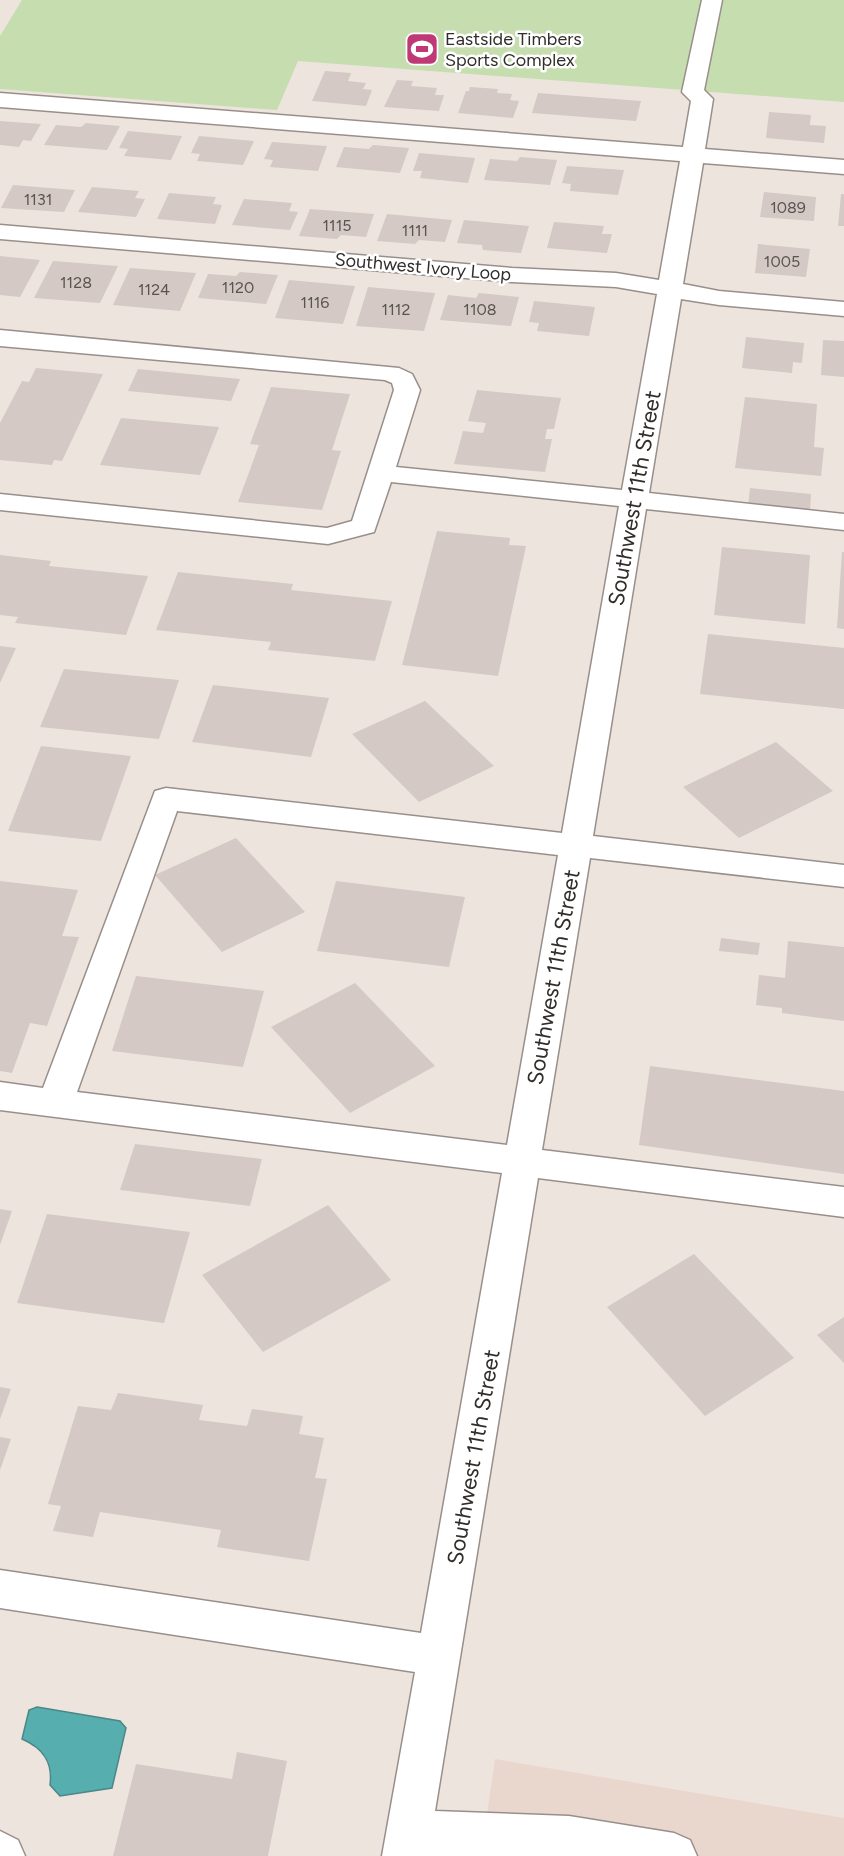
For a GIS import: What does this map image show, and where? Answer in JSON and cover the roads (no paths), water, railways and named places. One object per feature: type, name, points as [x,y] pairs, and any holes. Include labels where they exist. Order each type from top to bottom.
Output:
[{"type":"street","name":"Southwest 11th Street","points":[[407,1844],[702,99],[693,92],[712,0]]},
{"type":"street","points":[[0,100],[844,167]]},
{"type":"street","name":"Southwest Ivory Loop","points":[[0,232],[500,274],[616,280],[720,298],[844,309]]},
{"type":"street","points":[[0,338],[390,373],[403,379],[406,390],[364,526],[328,536],[0,502]]},
{"type":"street","points":[[381,473],[844,522]]},
{"type":"street","points":[[55,1103],[166,799],[844,876]]},
{"type":"street","points":[[0,1096],[844,1202]]},
{"type":"street","points":[[0,1589],[440,1656]]},
{"type":"street","points":[[407,1844],[569,1838],[674,1856]]},
{"type":"water","points":[[37,1707],[120,1721],[126,1728],[112,1788],[60,1796],[50,1785],[50,1769],[41,1751],[22,1739],[29,1710]]},
{"type":"place","name":"Eastside Timbers Sports Complex","points":[[422,49]]}]
